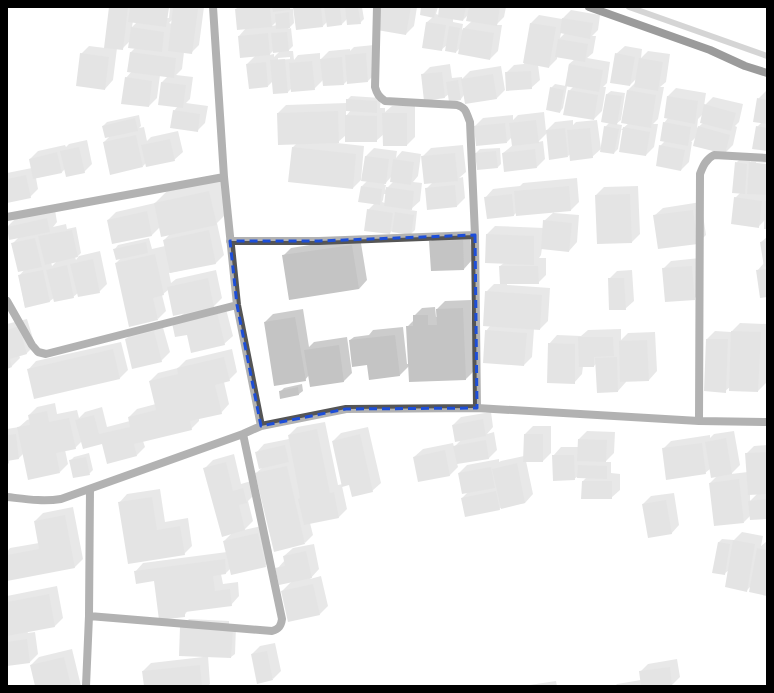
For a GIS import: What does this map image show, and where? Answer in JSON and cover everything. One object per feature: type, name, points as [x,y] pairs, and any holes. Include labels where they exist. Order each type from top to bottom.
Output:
[{"type":"main road","points":[[589,7],[710,50],[746,66],[767,73]]},
{"type":"street","points":[[213,7],[224,177],[237,305],[261,426]]},
{"type":"street","points":[[377,7],[375,88],[379,97],[385,101],[457,105],[466,110],[470,122],[474,235],[477,408]]},
{"type":"street","points":[[699,421],[700,174],[703,166],[709,158],[714,155],[767,158]]},
{"type":"street","points":[[7,217],[224,177]]},
{"type":"street","points":[[230,241],[319,242],[474,235]]},
{"type":"street","points":[[7,301],[32,346],[38,352],[46,354],[237,305]]},
{"type":"street","points":[[7,497],[36,501],[61,499],[243,434],[261,426],[346,409],[477,408],[699,421],[767,422]]},
{"type":"street","points":[[89,616],[272,631],[278,629],[281,625],[282,619],[243,434]]},
{"type":"street","points":[[86,686],[89,616],[90,489]]},
{"type":"highlighted area","points":[[475,235],[477,408],[346,409],[261,426],[237,305],[230,241],[319,241]]},
{"type":"building","points":[[109,7],[128,7],[123,50],[104,48]]},
{"type":"building","points":[[130,7],[169,8],[166,27],[128,22]]},
{"type":"building","points":[[173,7],[198,9],[192,54],[168,51]]},
{"type":"building","points":[[270,7],[272,27],[237,30],[235,9]]},
{"type":"building","points":[[272,7],[290,7],[290,10],[273,12]]},
{"type":"building","points":[[293,7],[321,7],[323,27],[296,30]]},
{"type":"building","points":[[324,7],[340,7],[342,25],[327,27]]},
{"type":"building","points":[[345,7],[358,7],[361,24],[347,25]]},
{"type":"building","points":[[381,7],[411,7],[406,35],[377,30]]},
{"type":"building","points":[[421,7],[436,7],[434,18],[420,15]]},
{"type":"building","points":[[439,7],[466,7],[463,21],[438,17]]},
{"type":"building","points":[[469,7],[500,7],[497,26],[466,21]]},
{"type":"building","points":[[289,12],[290,28],[276,29],[275,14]]},
{"type":"building","points":[[562,18],[593,23],[590,39],[560,33]]},
{"type":"building","points":[[426,22],[446,25],[442,51],[422,48]]},
{"type":"building","points":[[530,23],[556,27],[549,68],[523,63]]},
{"type":"building","points":[[449,26],[460,28],[456,53],[445,51]]},
{"type":"building","points":[[131,27],[164,32],[162,52],[128,48]]},
{"type":"building","points":[[463,28],[494,33],[490,60],[458,54]]},
{"type":"building","points":[[287,32],[289,51],[273,53],[271,33]]},
{"type":"building","points":[[268,33],[270,55],[240,58],[238,36]]},
{"type":"building","points":[[558,39],[588,44],[585,62],[555,57]]},
{"type":"building","points":[[130,52],[176,58],[174,78],[127,72]]},
{"type":"building","points":[[80,53],[109,57],[105,90],[76,86]]},
{"type":"building","points":[[366,53],[368,82],[347,84],[345,55]]},
{"type":"building","points":[[615,53],[635,57],[630,86],[610,83]]},
{"type":"building","points":[[342,57],[344,85],[323,86],[320,59]]},
{"type":"building","points":[[639,58],[663,62],[658,91],[634,87]]},
{"type":"building","points":[[285,59],[288,93],[273,94],[270,60]]},
{"type":"building","points":[[312,61],[315,90],[291,92],[289,63]]},
{"type":"building","points":[[266,62],[268,87],[249,89],[246,64]]},
{"type":"building","points":[[569,64],[603,70],[599,92],[565,86]]},
{"type":"building","points":[[531,71],[532,89],[506,91],[505,72]]},
{"type":"building","points":[[442,72],[445,98],[424,101],[421,74]]},
{"type":"building","points":[[493,74],[497,99],[465,104],[461,79]]},
{"type":"building","points":[[125,77],[152,81],[149,107],[121,104]]},
{"type":"building","points":[[458,80],[461,100],[449,102],[446,82]]},
{"type":"building","points":[[161,82],[186,85],[183,108],[158,105]]},
{"type":"building","points":[[550,87],[564,90],[560,113],[546,110]]},
{"type":"building","points":[[568,90],[598,95],[594,120],[563,115]]},
{"type":"building","points":[[627,90],[656,95],[651,128],[621,123]]},
{"type":"building","points":[[606,94],[622,96],[617,125],[601,122]]},
{"type":"building","points":[[667,96],[698,101],[695,124],[664,118]]},
{"type":"building","points":[[757,98],[767,100],[767,124],[753,122]]},
{"type":"building","points":[[346,99],[377,101],[377,113],[346,111]]},
{"type":"building","points":[[704,104],[736,113],[731,131],[700,123]]},
{"type":"building","points":[[173,110],[200,114],[198,132],[170,128]]},
{"type":"building","points":[[338,111],[339,143],[278,145],[277,113]]},
{"type":"building","points":[[382,113],[407,113],[407,146],[383,146]]},
{"type":"building","points":[[345,115],[377,116],[377,142],[345,142]]},
{"type":"building","points":[[135,118],[138,131],[105,138],[102,126]]},
{"type":"building","points":[[536,120],[539,143],[512,146],[509,123]]},
{"type":"building","points":[[663,122],[691,127],[688,146],[660,141]]},
{"type":"building","points":[[505,123],[507,143],[476,146],[474,126]]},
{"type":"building","points":[[604,126],[619,129],[614,154],[600,152]]},
{"type":"building","points":[[698,126],[730,135],[725,154],[693,146]]},
{"type":"building","points":[[756,126],[767,128],[767,151],[752,149]]},
{"type":"building","points":[[623,127],[650,132],[646,156],[619,152]]},
{"type":"building","points":[[565,128],[568,157],[549,160],[546,130]]},
{"type":"building","points":[[590,128],[593,158],[570,161],[567,130]]},
{"type":"building","points":[[136,135],[143,167],[110,175],[103,142]]},
{"type":"building","points":[[170,139],[175,161],[146,167],[141,145]]},
{"type":"building","points":[[659,145],[685,150],[681,171],[656,166]]},
{"type":"building","points":[[79,147],[85,173],[66,177],[60,151]]},
{"type":"building","points":[[292,147],[356,154],[353,189],[288,182]]},
{"type":"building","points":[[535,149],[537,168],[504,172],[502,153]]},
{"type":"building","points":[[496,151],[498,168],[477,170],[475,153]]},
{"type":"building","points":[[57,152],[62,173],[33,179],[29,159]]},
{"type":"building","points":[[455,153],[458,181],[424,184],[421,156]]},
{"type":"building","points":[[365,156],[389,159],[386,184],[361,181]]},
{"type":"building","points":[[393,159],[414,162],[411,185],[390,182]]},
{"type":"building","points":[[735,162],[747,164],[745,194],[732,193]]},
{"type":"building","points":[[749,162],[767,164],[767,195],[747,194]]},
{"type":"building","points":[[26,175],[31,198],[7,203],[7,179]]},
{"type":"building","points":[[455,185],[457,207],[427,210],[425,188]]},
{"type":"building","points":[[361,186],[382,189],[380,205],[358,202]]},
{"type":"building","points":[[569,186],[571,211],[516,216],[514,191]]},
{"type":"building","points":[[386,187],[414,191],[412,210],[384,206]]},
{"type":"building","points":[[209,191],[217,225],[161,237],[154,203]]},
{"type":"building","points":[[512,194],[514,216],[487,219],[484,197]]},
{"type":"building","points":[[630,194],[632,243],[597,244],[595,195]]},
{"type":"building","points":[[734,197],[762,201],[759,228],[731,224]]},
{"type":"building","points":[[765,201],[767,201],[767,229],[764,229]]},
{"type":"building","points":[[367,209],[393,213],[390,234],[364,231]]},
{"type":"building","points":[[693,210],[698,244],[658,249],[653,215]]},
{"type":"building","points":[[147,211],[152,236],[112,244],[107,220]]},
{"type":"building","points":[[395,212],[414,215],[411,235],[392,232]]},
{"type":"building","points":[[47,218],[50,232],[9,240],[7,227]]},
{"type":"building","points":[[543,220],[572,223],[569,252],[541,249]]},
{"type":"building","points":[[72,230],[78,257],[45,265],[38,236]]},
{"type":"building","points":[[209,230],[216,264],[170,273],[163,240]]},
{"type":"building","points":[[486,234],[534,236],[534,265],[485,263]]},
{"type":"building","points":[[35,238],[42,267],[18,272],[11,243]]},
{"type":"building","points":[[463,240],[464,270],[431,271],[429,241]]},
{"type":"building","points":[[767,241],[767,266],[764,267],[760,242]]},
{"type":"building","points":[[146,242],[148,253],[116,260],[113,249]]},
{"type":"building","points":[[352,245],[359,289],[289,300],[282,255]]},
{"type":"building","points":[[155,254],[164,295],[153,298],[158,320],[129,327],[115,263]]},
{"type":"building","points":[[93,259],[100,293],[78,297],[70,264]]},
{"type":"building","points":[[67,265],[74,298],[54,302],[46,270]]},
{"type":"building","points":[[499,266],[538,266],[539,284],[500,284]]},
{"type":"building","points":[[692,266],[695,300],[665,302],[662,268]]},
{"type":"building","points":[[767,269],[767,297],[760,298],[756,270]]},
{"type":"building","points":[[43,270],[50,302],[25,308],[18,275]]},
{"type":"building","points":[[208,278],[214,307],[173,316],[167,287]]},
{"type":"building","points":[[608,278],[624,278],[626,310],[609,310]]},
{"type":"building","points":[[485,291],[542,295],[540,330],[483,326]]},
{"type":"building","points":[[463,308],[466,380],[409,382],[406,326],[413,326],[413,315],[428,315],[428,325],[437,325],[436,309]]},
{"type":"building","points":[[217,312],[225,345],[191,353],[187,335],[175,337],[172,323]]},
{"type":"building","points":[[295,317],[306,381],[274,386],[264,322]]},
{"type":"building","points":[[19,326],[27,354],[10,359],[12,367],[7,369],[7,330]]},
{"type":"building","points":[[485,330],[527,333],[524,366],[483,363]]},
{"type":"building","points":[[154,331],[162,362],[132,369],[125,339]]},
{"type":"building","points":[[731,331],[761,332],[758,392],[729,391]]},
{"type":"building","points":[[395,335],[400,376],[369,380],[367,365],[352,367],[349,340]]},
{"type":"building","points":[[578,337],[613,337],[614,356],[594,357],[594,367],[579,367]]},
{"type":"building","points":[[706,339],[728,339],[726,393],[704,391]]},
{"type":"building","points":[[647,340],[649,381],[620,382],[619,341]]},
{"type":"building","points":[[548,343],[575,344],[575,384],[547,383]]},
{"type":"building","points":[[339,345],[344,382],[310,387],[304,350]]},
{"type":"building","points":[[113,349],[120,379],[34,399],[27,369]]},
{"type":"building","points":[[224,357],[230,381],[215,385],[222,414],[190,421],[192,430],[134,444],[137,456],[107,464],[102,444],[83,449],[75,420],[94,415],[99,434],[130,427],[128,417],[156,410],[149,381],[178,374],[177,368]]},
{"type":"building","points":[[617,357],[618,392],[597,393],[595,358]]},
{"type":"building","points":[[298,387],[299,395],[280,399],[279,391]]},
{"type":"building","points":[[47,411],[49,422],[69,418],[76,449],[56,453],[60,473],[28,480],[17,427],[30,425],[28,415]]},
{"type":"building","points":[[483,419],[486,436],[455,442],[452,425]]},
{"type":"building","points":[[317,429],[330,493],[334,492],[339,518],[304,525],[298,499],[300,498],[288,435]]},
{"type":"building","points":[[16,434],[19,459],[7,461],[7,435]]},
{"type":"building","points":[[360,434],[373,492],[352,497],[349,485],[342,487],[332,441]]},
{"type":"building","points":[[524,434],[543,434],[543,462],[523,462]]},
{"type":"building","points":[[726,438],[732,474],[711,478],[705,442]]},
{"type":"building","points":[[578,439],[607,440],[606,462],[577,461]]},
{"type":"building","points":[[486,440],[489,459],[457,464],[453,446]]},
{"type":"building","points":[[702,443],[706,474],[666,480],[662,448]]},
{"type":"building","points":[[285,445],[289,462],[259,469],[255,452]]},
{"type":"building","points":[[445,450],[450,476],[418,482],[413,457]]},
{"type":"building","points":[[767,452],[767,494],[748,495],[745,453]]},
{"type":"building","points":[[552,455],[574,455],[575,480],[553,481]]},
{"type":"building","points":[[86,457],[90,475],[73,478],[69,460]]},
{"type":"building","points":[[226,462],[233,491],[243,488],[247,503],[239,505],[245,530],[222,537],[203,468]]},
{"type":"building","points":[[517,463],[525,503],[501,509],[492,469]]},
{"type":"building","points":[[578,465],[607,466],[607,479],[577,478]]},
{"type":"building","points":[[287,466],[305,544],[274,552],[255,473]]},
{"type":"building","points":[[491,467],[495,488],[462,494],[458,473]]},
{"type":"building","points":[[739,479],[744,523],[714,526],[709,483]]},
{"type":"building","points":[[582,481],[612,481],[612,499],[581,499]]},
{"type":"building","points":[[496,491],[500,510],[465,517],[461,498]]},
{"type":"building","points":[[152,497],[157,530],[180,526],[185,555],[128,564],[118,502]]},
{"type":"building","points":[[767,499],[767,519],[750,520],[748,501]]},
{"type":"building","points":[[666,500],[672,534],[648,538],[642,504]]},
{"type":"building","points":[[65,515],[75,568],[7,581],[7,555],[39,549],[34,521]]},
{"type":"building","points":[[258,533],[266,567],[231,575],[223,541]]},
{"type":"building","points":[[733,540],[755,544],[747,592],[725,587]]},
{"type":"building","points":[[718,542],[730,544],[725,575],[712,573]]},
{"type":"building","points":[[757,548],[767,550],[767,596],[749,592]]},
{"type":"building","points":[[306,551],[312,578],[279,585],[275,568],[285,566],[283,556]]},
{"type":"building","points":[[225,559],[226,574],[213,576],[215,591],[230,589],[232,606],[185,612],[185,617],[159,620],[154,581],[136,584],[134,571]]},
{"type":"building","points":[[313,584],[320,615],[288,622],[281,591]]},
{"type":"building","points":[[49,594],[55,627],[7,636],[7,602]]},
{"type":"building","points":[[180,627],[233,629],[231,658],[179,656]]},
{"type":"building","points":[[27,639],[30,663],[7,666],[7,642]]},
{"type":"building","points":[[267,651],[273,680],[257,684],[251,654]]},
{"type":"building","points":[[64,657],[71,686],[35,686],[30,665]]},
{"type":"building","points":[[200,665],[202,686],[144,686],[142,671]]},
{"type":"building","points":[[670,667],[672,686],[641,686],[639,671]]},
{"type":"waterway","points":[[629,7],[767,56]]}]
